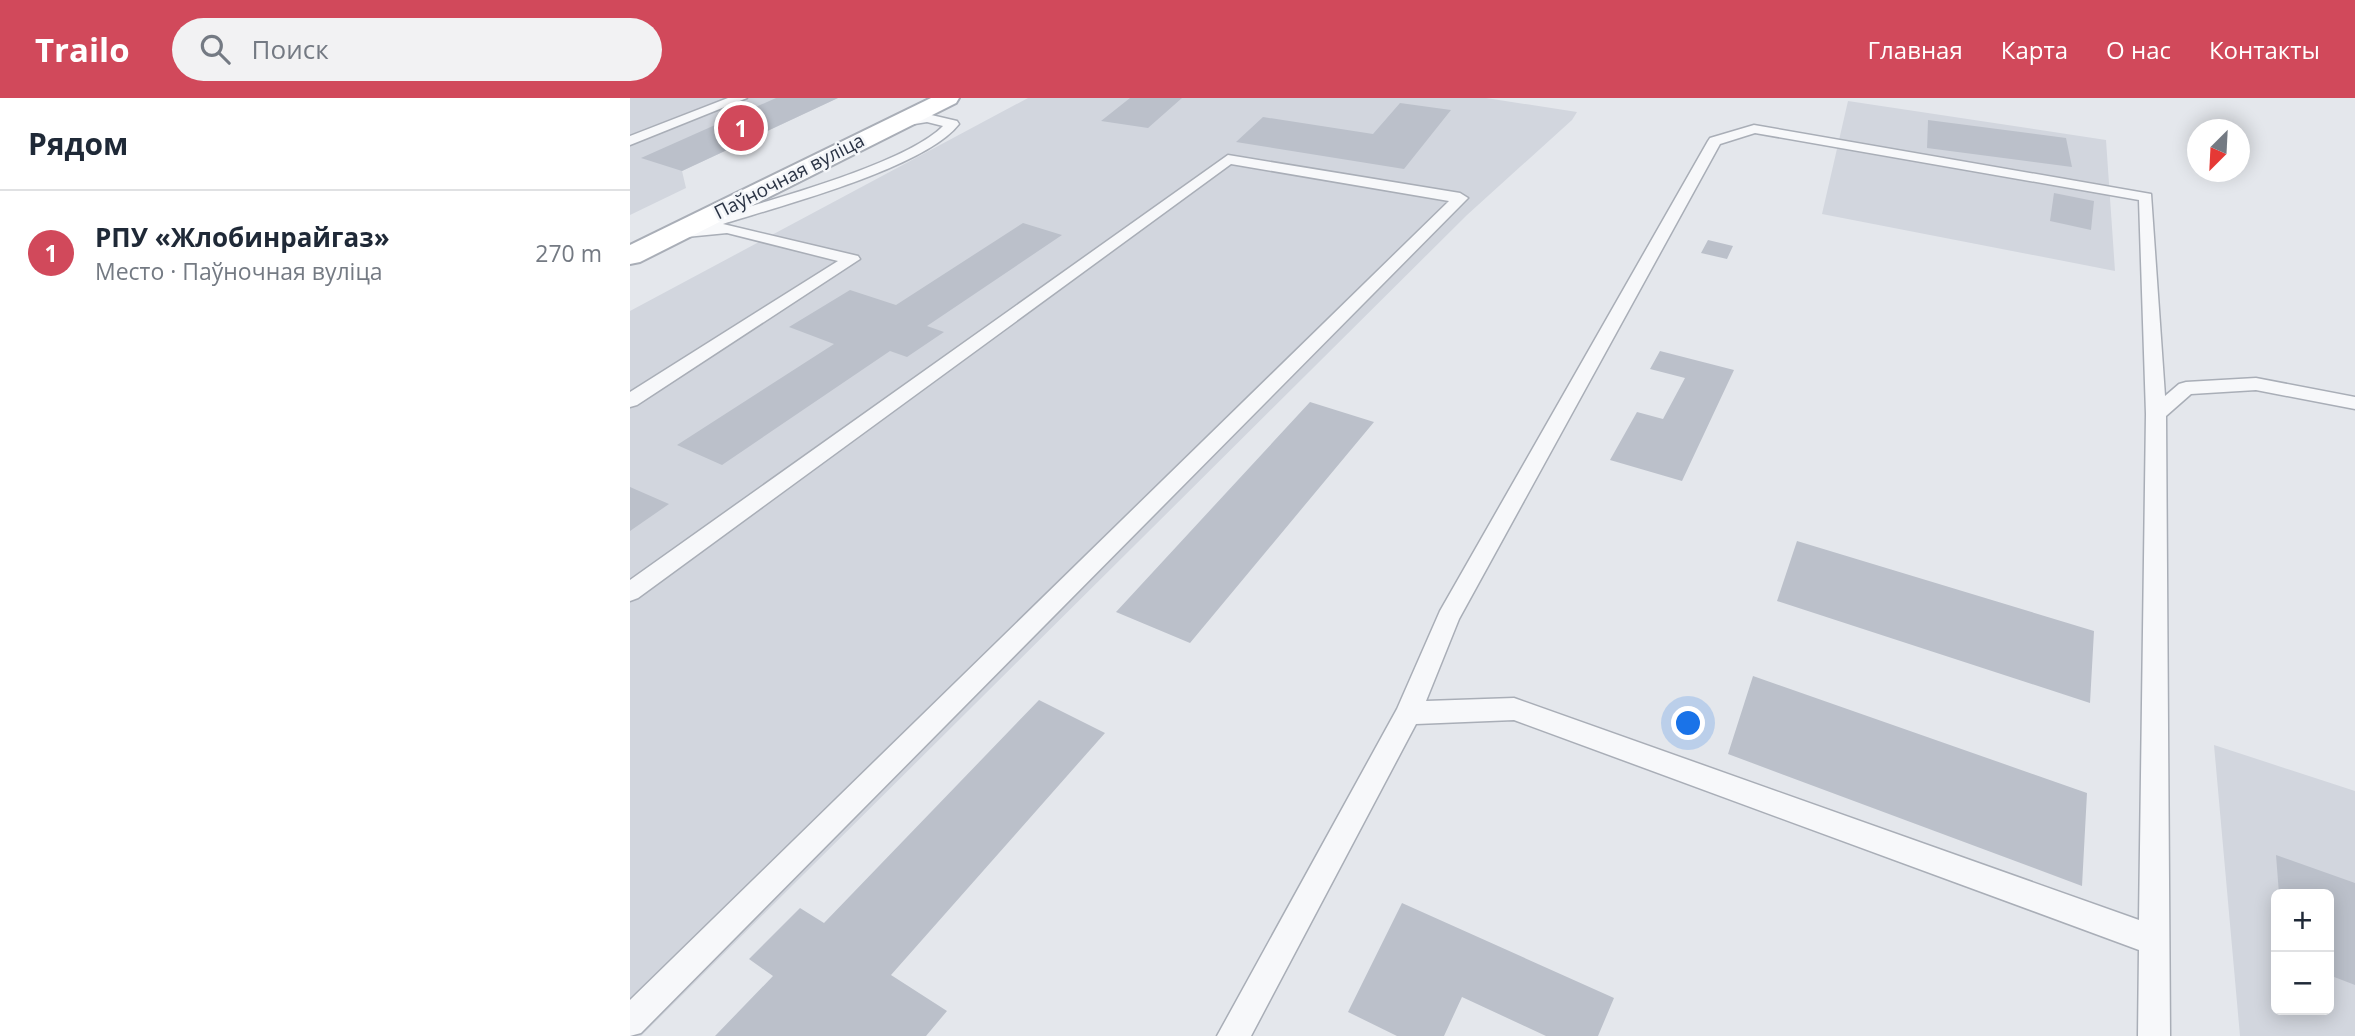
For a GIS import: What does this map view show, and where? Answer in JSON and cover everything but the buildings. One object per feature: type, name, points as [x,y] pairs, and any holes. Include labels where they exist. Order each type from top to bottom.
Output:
[{"type":"street","name":"Паўночная вуліца","points":[[630,256],[948,98]]},
{"type":"lane","points":[[630,141],[740,98]]},
{"type":"lane","points":[[676,233],[862,173],[928,144],[950,130],[952,124],[928,118],[897,123]]},
{"type":"lane","points":[[1233,1036],[1408,713],[1448,618],[1715,141],[1754,129],[2109,188],[2146,197],[2156,414],[2154,1036]]},
{"type":"lane","points":[[630,592],[1228,159],[1460,198],[630,1022]]},
{"type":"lane","points":[[630,401],[852,259],[727,228],[676,233]]},
{"type":"lane","points":[[2156,414],[2186,387],[2256,384],[2355,403]]},
{"type":"lane","points":[[1408,713],[1514,709],[2154,940]]},
{"type":"shaded area","points":[[630,98],[838,98],[682,171],[686,188],[630,215]]},
{"type":"shaded area","points":[[1028,98],[1486,98],[1577,112],[1572,120],[1467,215],[641,1036],[630,1036],[630,311]]},
{"type":"shaded area","points":[[1848,101],[2106,140],[2115,271],[1822,214]]},
{"type":"shaded area","points":[[2214,745],[2355,791],[2355,1036],[2240,1036]]},
{"type":"place","name":"РПУ «Жлобинрайгаз»","points":[[741,128]]}]
